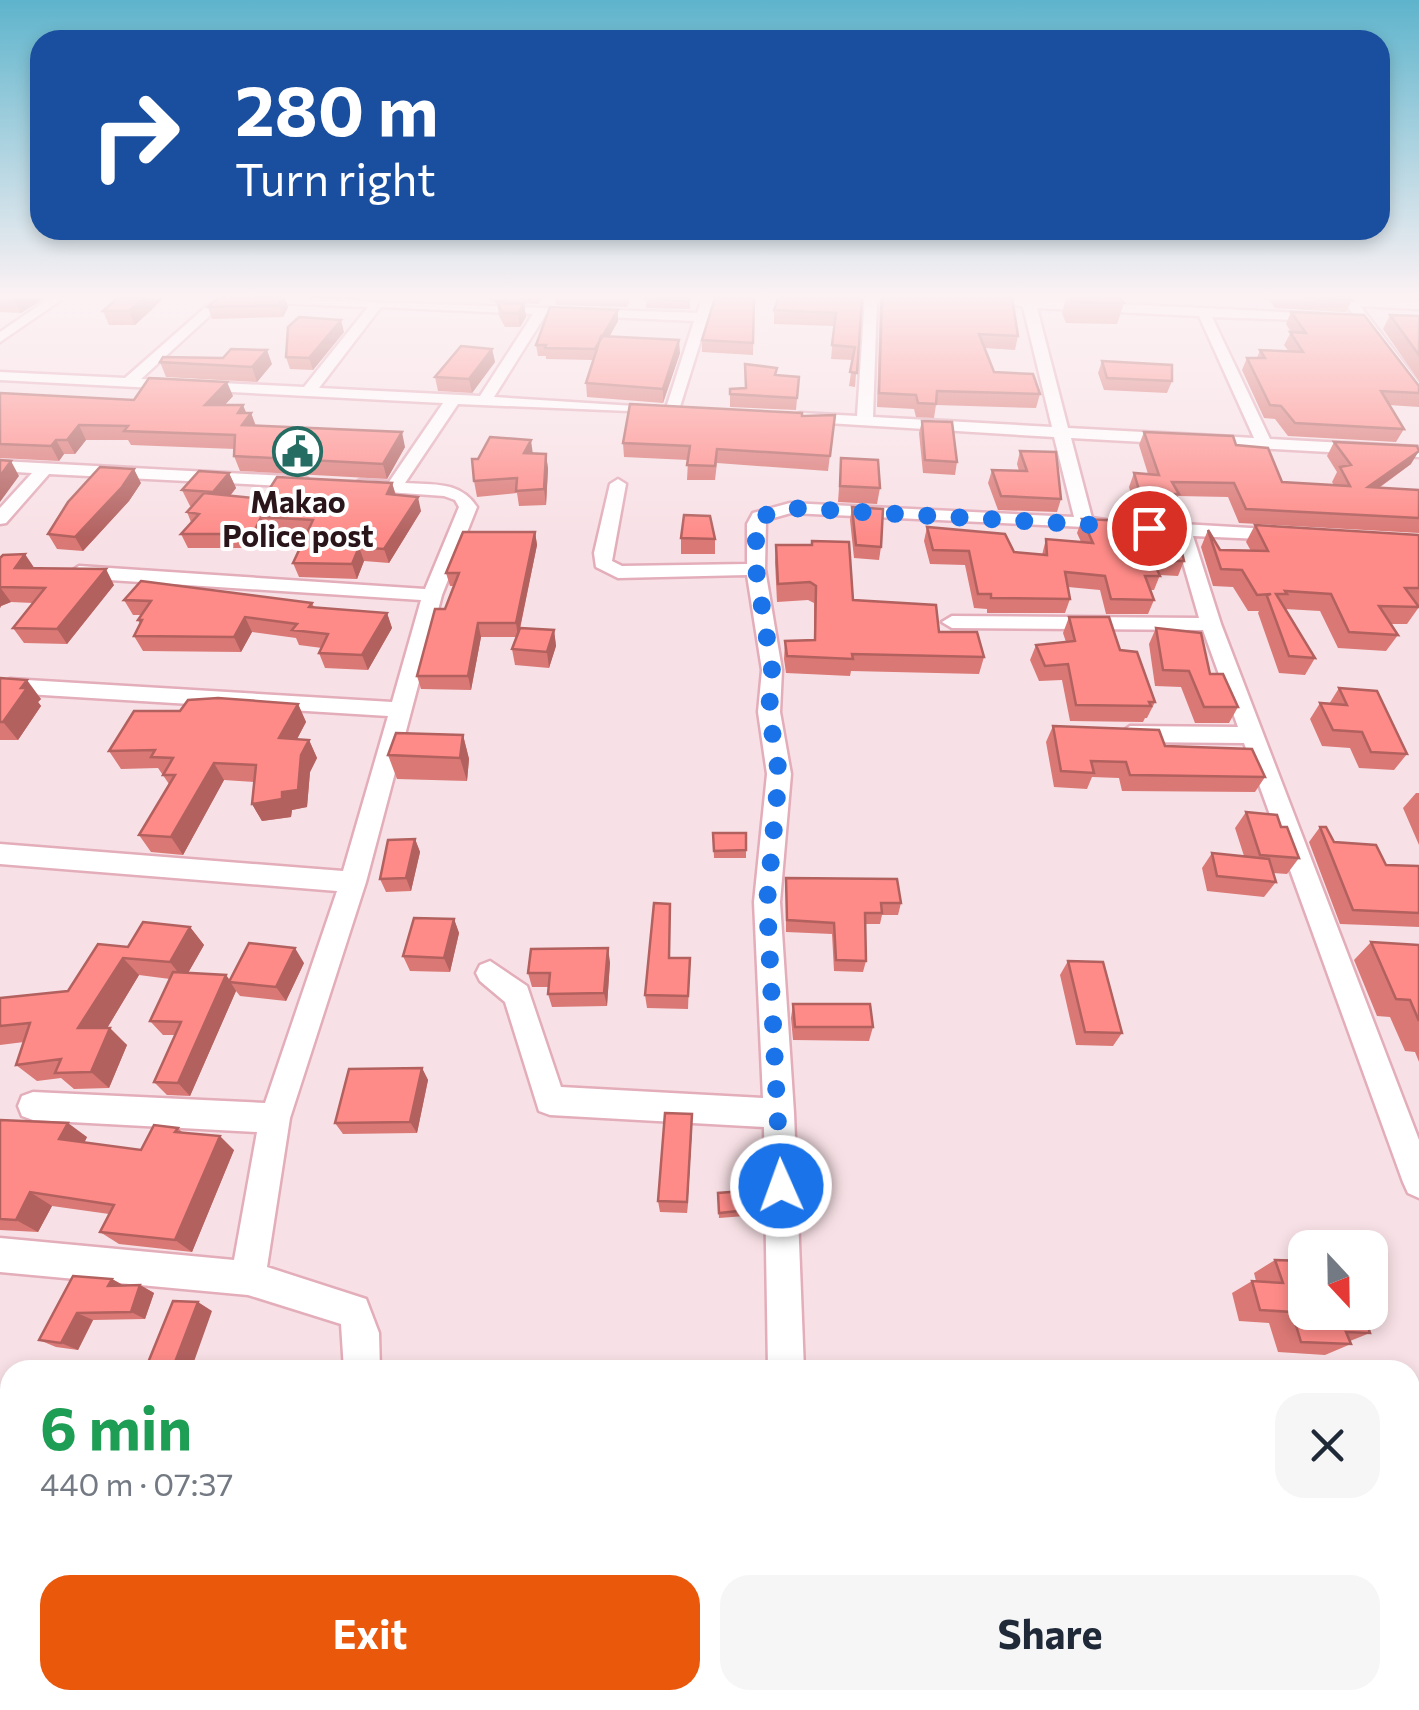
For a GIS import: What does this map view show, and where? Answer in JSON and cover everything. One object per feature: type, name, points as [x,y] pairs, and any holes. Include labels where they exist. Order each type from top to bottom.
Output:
[{"type":"street","points":[[39,378],[692,411]]},
{"type":"street","points":[[129,382],[134,378]]},
{"type":"street","points":[[309,391],[319,378]]},
{"type":"street","points":[[484,400],[498,378]]},
{"type":"street","points":[[672,410],[682,378]]},
{"type":"street","points":[[864,422],[866,378]]},
{"type":"street","points":[[1044,378],[1084,524]]},
{"type":"street","points":[[1229,378],[1264,443]]},
{"type":"street","points":[[395,487],[407,459],[422,449],[454,400]]},
{"type":"street","points":[[788,417],[1419,452]]},
{"type":"street","points":[[0,466],[317,483]]},
{"type":"street","points":[[0,518],[44,470]]},
{"type":"street","points":[[248,1278],[276,1118],[352,882],[432,595],[468,507],[462,496],[446,491],[337,484]]},
{"type":"street","points":[[618,484],[603,554],[603,563],[610,569],[756,569]]},
{"type":"street","points":[[786,1360],[779,1113],[767,902],[779,774],[769,712],[768,635],[756,569],[756,524],[759,517],[790,508],[1123,526]]},
{"type":"street","points":[[1143,527],[1296,536]]},
{"type":"street","points":[[1182,530],[1211,624],[1419,1182]]},
{"type":"street","points":[[80,572],[432,595]]},
{"type":"street","points":[[952,622],[1211,624]]},
{"type":"street","points":[[10,686],[403,710]]},
{"type":"street","points":[[1104,734],[1255,735]]},
{"type":"street","points":[[0,854],[352,882]]},
{"type":"street","points":[[490,972],[517,994],[550,1100],[779,1113]]},
{"type":"street","points":[[32,1106],[276,1118]]},
{"type":"street","points":[[0,1255],[248,1278],[354,1311],[364,1348],[363,1360]]},
{"type":"building","points":[[149,378],[227,382],[205,405],[243,405],[238,413],[251,413],[242,425],[402,432],[383,464],[234,456],[235,435],[124,431],[128,426],[79,425],[67,440],[56,440],[51,446],[0,444],[0,393],[134,400]]},
{"type":"building","points":[[588,378],[667,378],[663,389],[586,383]]},
{"type":"building","points":[[746,378],[799,378],[797,398],[730,394],[730,389],[746,388]]},
{"type":"building","points":[[879,378],[1034,378],[1040,394],[937,391],[936,404],[918,403],[916,395],[879,393]]},
{"type":"building","points":[[1107,378],[1172,378],[1172,381]]},
{"type":"building","points":[[1257,378],[1413,378],[1419,386],[1419,393],[1381,391],[1404,429],[1295,423],[1281,406],[1270,405]]},
{"type":"building","points":[[630,404],[835,415],[830,456],[717,449],[715,466],[687,465],[690,446],[623,443]]},
{"type":"building","points":[[922,421],[952,422],[957,462],[925,460]]},
{"type":"building","points":[[1144,432],[1233,436],[1236,445],[1268,448],[1282,482],[1350,486],[1340,467],[1351,465],[1334,442],[1417,446],[1419,451],[1368,487],[1419,490],[1419,518],[1246,509],[1234,483],[1172,482],[1179,494],[1165,494],[1169,504],[1142,500],[1134,473],[1159,475]]},
{"type":"building","points":[[490,437],[531,440],[524,453],[546,454],[544,489],[516,491],[517,478],[474,481],[472,459],[478,459]]},
{"type":"building","points":[[1020,451],[1056,452],[1061,499],[1001,496],[992,470],[1027,471]]},
{"type":"building","points":[[841,458],[878,460],[880,488],[840,486]]},
{"type":"building","points":[[0,460],[11,461],[0,476]]},
{"type":"building","points":[[100,467],[134,469],[75,537],[48,534],[68,502]]},
{"type":"building","points":[[199,471],[229,473],[213,492],[182,490]]},
{"type":"building","points":[[277,477],[392,483],[387,494],[418,497],[384,549],[359,547],[352,564],[293,563],[313,520],[261,517],[253,534],[181,534],[199,514],[187,512],[204,493],[263,499]]},
{"type":"building","points":[[852,507],[883,509],[881,547],[856,545]]},
{"type":"building","points":[[684,515],[710,516],[715,539],[681,538]]},
{"type":"building","points":[[1082,519],[1175,523],[1184,561],[1153,561],[1160,576],[1145,576],[1154,600],[1111,599],[1105,576],[1065,572],[1070,599],[991,598],[991,594],[978,594],[969,551],[933,550],[927,527],[1005,534],[1014,552],[1047,555],[1046,539],[1093,543]]},
{"type":"building","points":[[1255,525],[1419,535],[1419,588],[1405,588],[1419,607],[1379,606],[1398,635],[1349,632],[1331,594],[1276,594],[1315,658],[1289,656],[1267,596],[1271,594],[1257,595],[1242,570],[1221,569],[1208,530],[1220,550],[1268,551]]},
{"type":"building","points":[[463,532],[535,532],[516,623],[478,623],[468,676],[417,676],[435,609],[445,609],[459,573],[446,573]]},
{"type":"building","points":[[812,541],[849,542],[853,600],[936,605],[939,632],[977,632],[984,657],[787,656],[785,641],[815,640],[816,586],[810,582],[778,584],[776,545],[812,545]]},
{"type":"building","points":[[25,554],[15,568],[106,569],[57,629],[13,628],[45,588],[0,587],[0,558]]},
{"type":"building","points":[[141,581],[312,603],[309,607],[387,613],[362,655],[319,653],[328,634],[292,630],[297,624],[245,617],[234,637],[134,636],[142,620],[138,620],[151,601],[124,600]]},
{"type":"building","points":[[1069,617],[1109,617],[1120,650],[1137,652],[1155,702],[1149,702],[1151,706],[1076,705],[1068,664],[1045,666],[1036,645],[1075,641]]},
{"type":"building","points":[[520,628],[554,630],[547,652],[512,649]]},
{"type":"building","points":[[1156,628],[1201,633],[1210,674],[1223,674],[1238,707],[1204,707],[1189,671],[1163,670]]},
{"type":"building","points":[[0,678],[27,680],[21,688],[27,688],[3,722],[0,722]]},
{"type":"building","points":[[1339,688],[1377,691],[1407,754],[1371,752],[1362,732],[1333,730],[1320,703],[1347,705]]},
{"type":"building","points":[[218,698],[298,704],[279,738],[309,740],[301,755],[298,790],[282,792],[282,799],[252,804],[256,765],[214,763],[171,837],[139,835],[175,775],[163,775],[173,758],[151,757],[155,750],[109,751],[134,711],[180,711],[188,700]]},
{"type":"building","points":[[1053,726],[1159,730],[1165,746],[1252,749],[1265,777],[1130,775],[1126,762],[1091,761],[1094,773],[1061,771]]},
{"type":"building","points":[[396,733],[463,735],[460,758],[388,755]]},
{"type":"building","points":[[1246,812],[1277,815],[1281,827],[1287,827],[1299,858],[1260,855]]},
{"type":"building","points":[[1320,827],[1326,827],[1334,842],[1376,845],[1386,865],[1419,866],[1419,913],[1353,910]]},
{"type":"building","points":[[713,833],[746,833],[746,850],[714,851]]},
{"type":"building","points":[[415,839],[406,878],[380,879],[388,840]]},
{"type":"building","points":[[1212,853],[1269,859],[1276,882],[1217,876]]},
{"type":"building","points":[[786,878],[897,879],[901,903],[881,903],[882,913],[865,913],[866,961],[836,960],[834,923],[787,920]]},
{"type":"building","points":[[654,903],[670,904],[669,958],[690,958],[688,996],[645,995]]},
{"type":"building","points":[[414,918],[454,919],[444,958],[403,956]]},
{"type":"building","points":[[143,922],[190,927],[170,962],[123,958],[78,1028],[110,1028],[91,1072],[55,1073],[61,1059],[16,1065],[30,1023],[0,1026],[0,998],[68,991],[98,944],[128,947]]},
{"type":"building","points":[[1371,942],[1419,945],[1419,1021],[1410,1000],[1396,999]]},
{"type":"building","points":[[249,943],[295,948],[276,987],[229,982]]},
{"type":"building","points":[[608,948],[604,993],[548,994],[550,973],[528,973],[531,949]]},
{"type":"building","points":[[1068,961],[1103,962],[1122,1033],[1085,1032]]},
{"type":"building","points":[[173,972],[226,975],[178,1083],[154,1082],[181,1022],[150,1021]]},
{"type":"building","points":[[793,1004],[870,1004],[873,1027],[795,1027]]},
{"type":"building","points":[[422,1068],[410,1122],[335,1123],[349,1069]]},
{"type":"building","points":[[665,1113],[692,1114],[687,1202],[658,1201]]},
{"type":"building","points":[[0,1120],[68,1123],[59,1139],[141,1150],[154,1125],[178,1128],[175,1132],[220,1136],[175,1240],[100,1232],[114,1205],[30,1192],[16,1220],[0,1219]]},
{"type":"building","points":[[756,1190],[758,1209],[719,1213],[718,1193]]},
{"type":"building","points":[[1275,1260],[1288,1260],[1288,1312],[1260,1310],[1252,1281],[1283,1283]]},
{"type":"building","points":[[73,1276],[112,1279],[108,1286],[140,1285],[131,1312],[77,1313],[61,1343],[39,1340]]},
{"type":"building","points":[[173,1301],[198,1302],[176,1360],[149,1360]]},
{"type":"building","points":[[1297,1330],[1369,1330],[1370,1333],[1346,1332],[1351,1344],[1301,1342]]},
{"type":"place","name":"Makao Police post","points":[[298,451]]},
{"type":"route","points":[[781,1186],[767,902],[771,826],[779,774],[769,712],[772,670],[756,569],[759,517],[790,508],[1149,528]]}]
